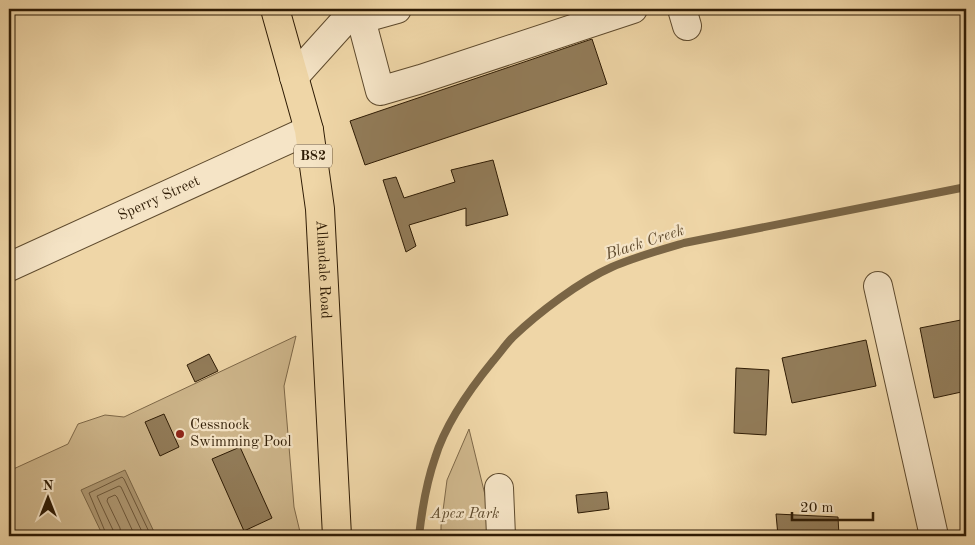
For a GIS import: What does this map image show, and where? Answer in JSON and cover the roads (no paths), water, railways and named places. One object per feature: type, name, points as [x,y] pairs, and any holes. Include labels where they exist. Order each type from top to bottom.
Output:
[{"type":"main road","name":"Allandale Road","points":[[275,9],[309,130],[320,209],[338,536]]},
{"type":"street","points":[[294,77],[352,15],[397,9]]},
{"type":"street","points":[[352,15],[380,91],[633,9]]},
{"type":"street","name":"Sperry Street","points":[[9,267],[309,130]]},
{"type":"street","points":[[878,286],[934,536]]},
{"type":"street","points":[[499,488],[501,536]]},
{"type":"water","points":[[125,470],[156,536],[103,536],[81,490]]},
{"type":"waterway","name":"Black Creek","points":[[419,536],[432,468],[445,432],[467,395],[513,337],[547,308],[587,280],[612,267],[684,243],[966,187]]},
{"type":"place","name":"Cessnock Swimming Pool","points":[[180,434]]},
{"type":"park label","name":"Apex Park","points":[[465,514]]}]
